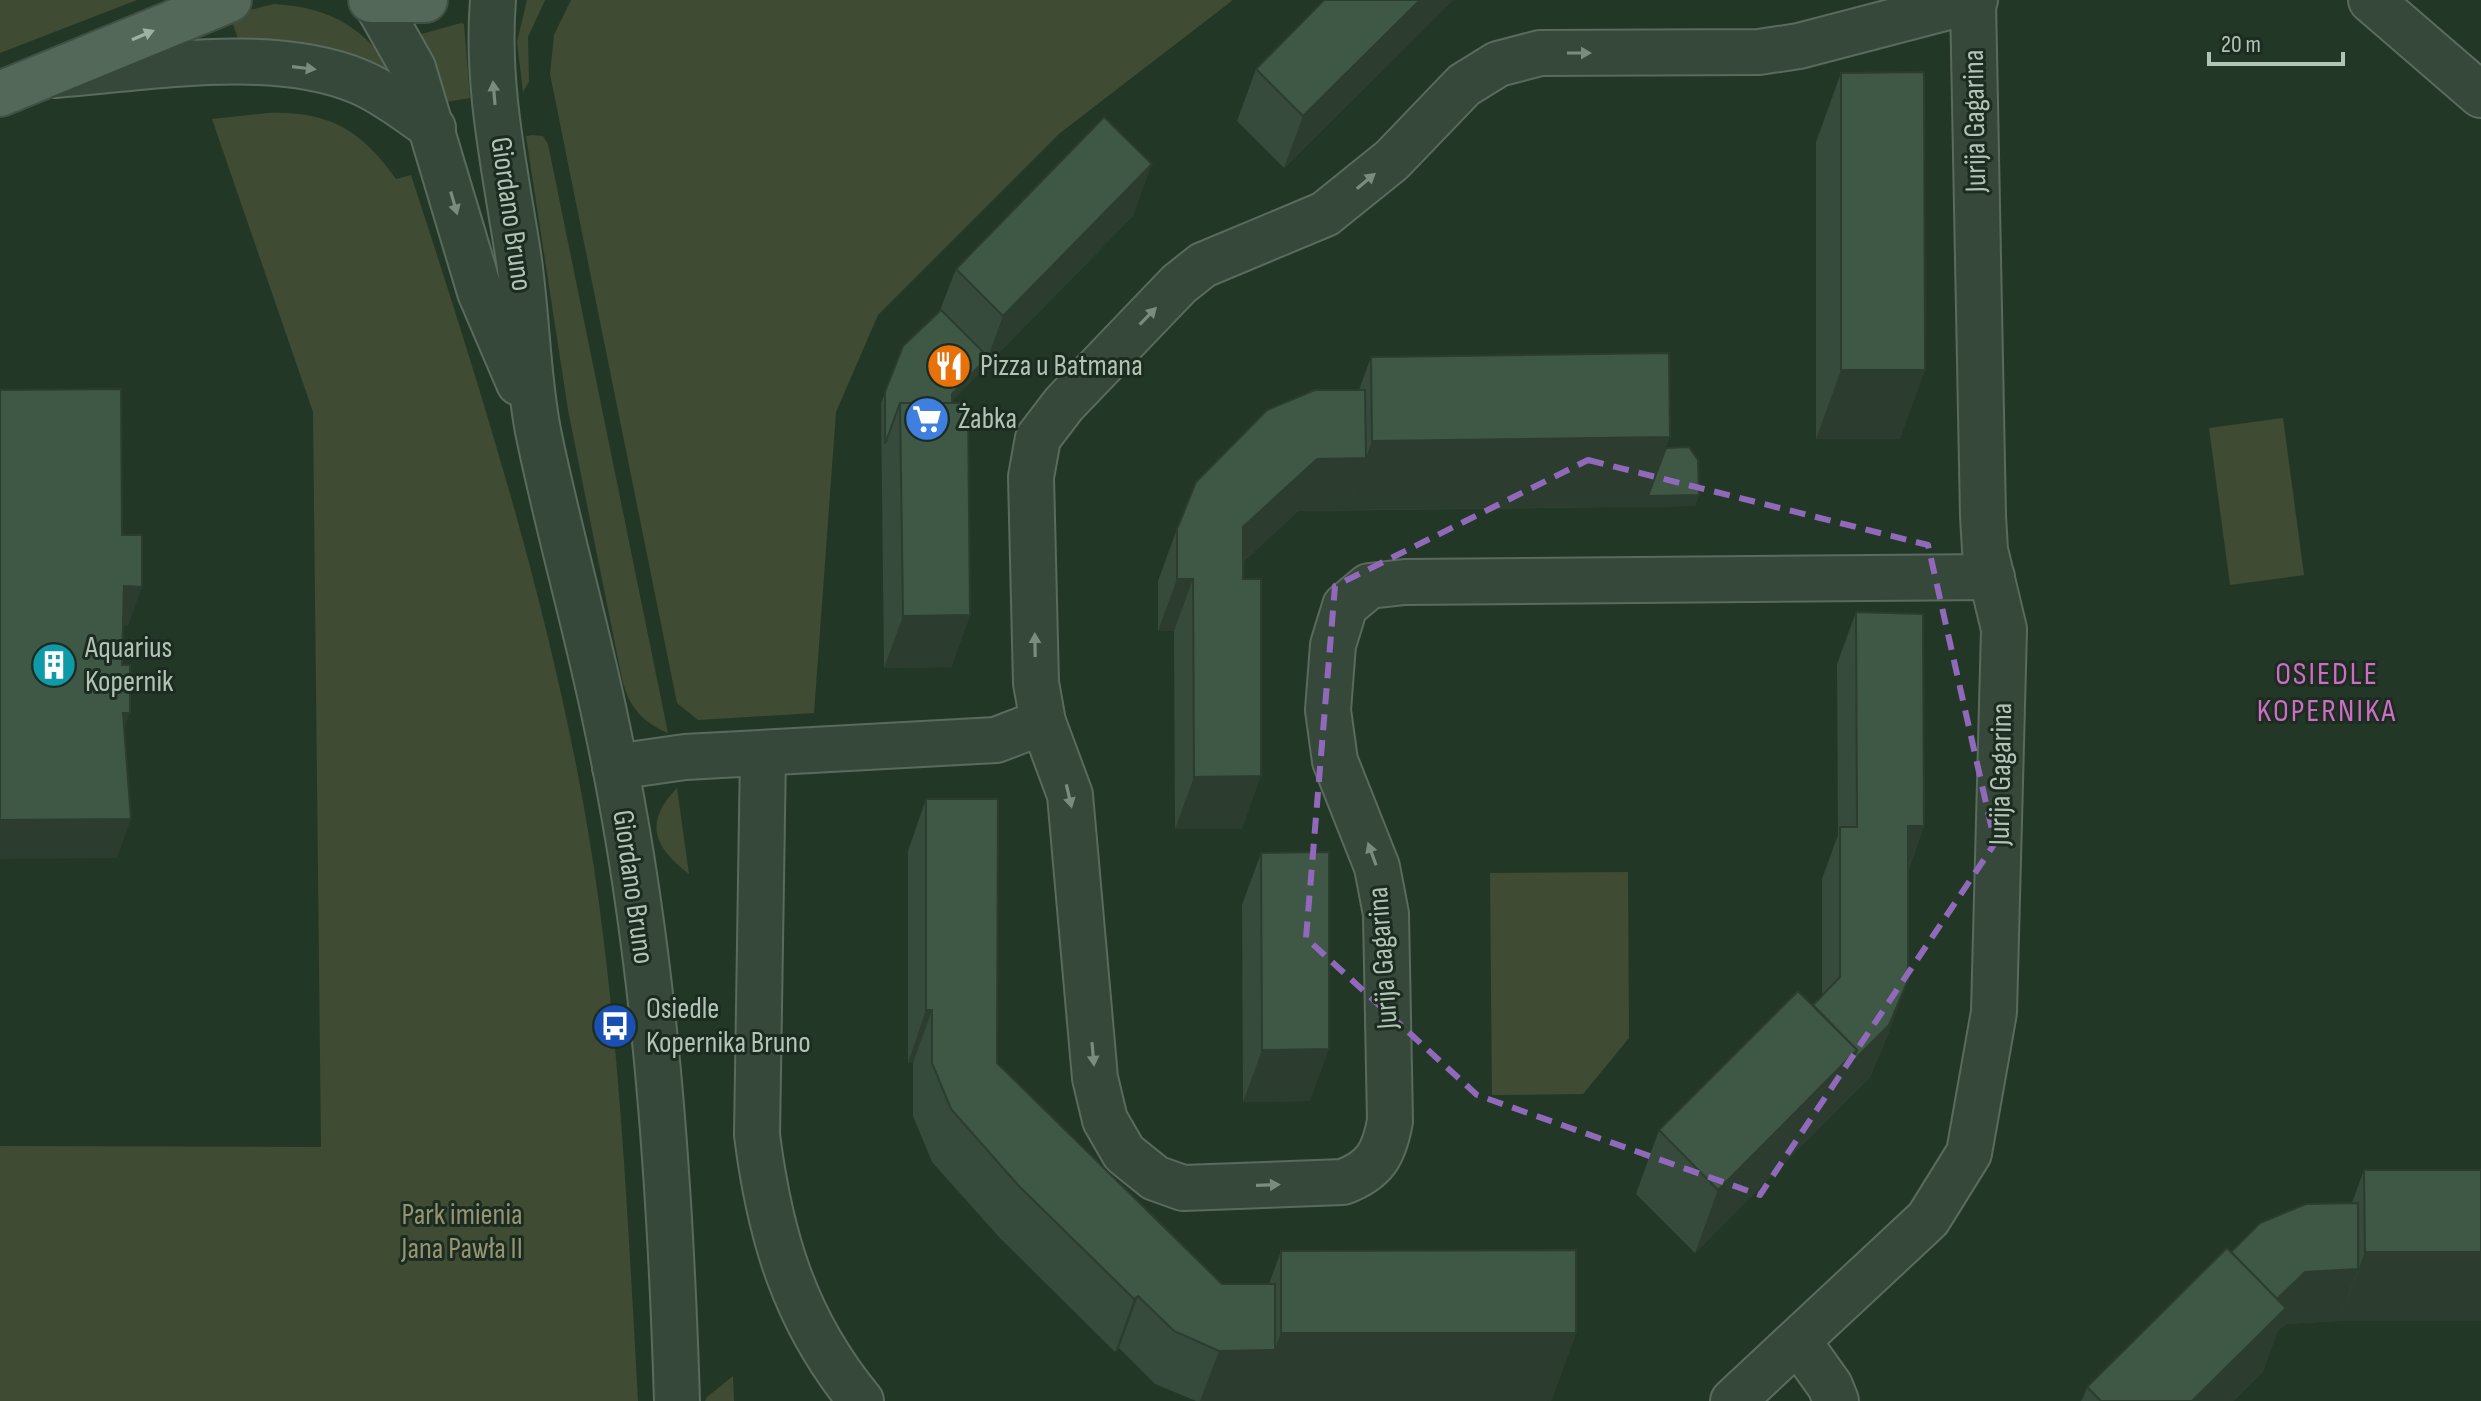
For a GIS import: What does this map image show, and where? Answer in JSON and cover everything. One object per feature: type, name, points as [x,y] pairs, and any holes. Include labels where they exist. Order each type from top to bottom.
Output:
[{"type":"main road","points":[[0,94],[229,0]]},
{"type":"main road","points":[[373,1],[425,0]]},
{"type":"street","name":"Giordano Bruno","points":[[493,0],[491,59],[496,112],[522,281],[538,429],[615,767],[641,929],[662,1120],[677,1401]]},
{"type":"street","name":"Jurija Gagarina","points":[[1733,1401],[1928,1219],[1969,1153],[1977,1124],[1994,1012],[2004,629],[1992,577],[1985,550],[1980,440],[1974,0],[1799,46],[1759,52],[1540,53],[1498,64],[1464,85],[1392,160],[1325,214],[1203,265],[1179,284],[1075,393],[1038,438],[1031,477],[1036,683],[1043,722],[1070,795],[1076,835],[1095,1078],[1105,1120],[1124,1153],[1155,1178],[1183,1188],[1343,1182],[1366,1173],[1384,1151],[1390,1121],[1386,914],[1377,867],[1335,761],[1328,710],[1333,645],[1345,606],[1369,586],[1405,582],[1992,577]]},
{"type":"street","points":[[2371,0],[2481,95]]},
{"type":"street","name":"Giordano Bruno","points":[[373,1],[413,68],[480,292],[538,429]]},
{"type":"street","points":[[45,76],[226,63],[326,70],[388,97],[433,128]]},
{"type":"street","points":[[615,767],[685,757],[996,740],[1043,722]]},
{"type":"street","points":[[763,753],[757,1135],[761,1177],[783,1259],[812,1333],[861,1401]]},
{"type":"street","points":[[1798,1341],[1830,1386],[1836,1401]]},
{"type":"highlighted area","points":[[1588,460],[1928,545],[1995,843],[1760,1195],[1477,1095],[1306,938],[1335,586]]},
{"type":"green space","points":[[0,0],[137,0],[0,53]]},
{"type":"green space","points":[[527,0],[545,0],[528,37],[529,82],[523,92],[517,42]]},
{"type":"green space","points":[[571,0],[1233,0],[1060,133],[878,315],[836,412],[814,713],[698,720],[677,703],[550,74],[554,35]]},
{"type":"green space","points":[[274,4],[314,10],[346,24],[373,46],[398,77],[322,49],[287,46],[241,48],[230,15]]},
{"type":"green space","points":[[464,24],[470,98],[446,102],[437,68],[418,35]]},
{"type":"green space","name":"Park imienia Jana Pawła II","points":[[290,113],[326,120],[356,136],[396,179],[411,175],[517,518],[561,692],[594,868],[617,1067],[638,1401],[0,1401],[0,1146],[321,1147],[313,412],[212,119]]},
{"type":"green space","points":[[526,136],[543,136],[548,144],[668,733],[638,712],[628,698],[622,679],[568,410]]},
{"type":"green space","points":[[2283,418],[2304,575],[2230,585],[2209,428]]},
{"type":"green space","points":[[677,788],[689,874],[668,854],[657,834],[660,812]]},
{"type":"green space","points":[[1628,872],[1629,1038],[1583,1094],[1492,1095],[1490,873]]},
{"type":"green space","points":[[733,1376],[734,1401],[705,1401],[707,1397]]},
{"type":"building","points":[[1324,0],[1420,0],[1303,116],[1256,69]]},
{"type":"building","points":[[1924,72],[1925,370],[1841,370],[1841,73]]},
{"type":"building","points":[[1104,117],[1152,164],[1003,316],[956,269]]},
{"type":"building","points":[[941,310],[988,357],[952,394],[952,403],[900,403],[885,444],[885,392],[903,346]]},
{"type":"building","points":[[1669,353],[1670,437],[1372,441],[1371,357]]},
{"type":"building","name":"Aquarius Kopernik","points":[[121,389],[122,535],[142,535],[142,587],[124,586],[122,665],[130,665],[130,713],[123,713],[131,819],[0,820],[0,390]]},
{"type":"building","points":[[1315,390],[1365,390],[1366,458],[1317,459],[1243,527],[1243,579],[1261,579],[1261,776],[1194,777],[1193,579],[1177,579],[1177,529],[1196,482],[1267,410]]},
{"type":"building","points":[[900,403],[968,403],[970,615],[903,616]]},
{"type":"building","points":[[1689,447],[1698,460],[1699,495],[1648,496],[1666,448]]},
{"type":"building","points":[[1856,612],[1923,614],[1924,826],[1908,826],[1908,980],[1889,1025],[1853,1061],[1857,1050],[1813,1005],[1840,977],[1840,827],[1857,827]]},
{"type":"building","points":[[926,799],[998,799],[997,1063],[1222,1284],[1275,1284],[1275,1350],[1219,1351],[1174,1331],[1138,1296],[1134,1299],[1018,1185],[951,1109],[932,1063],[932,1010],[926,1010]]},
{"type":"building","points":[[1329,852],[1329,1049],[1262,1050],[1261,853]]},
{"type":"building","points":[[1798,991],[1857,1050],[1718,1190],[1659,1130]]},
{"type":"building","points":[[2364,1170],[2481,1170],[2481,1252],[2365,1252]]},
{"type":"building","points":[[2358,1203],[2358,1269],[2305,1272],[2277,1299],[2231,1252],[2260,1223],[2306,1204]]},
{"type":"building","points":[[2227,1248],[2286,1308],[2192,1401],[2101,1401],[2087,1387]]},
{"type":"building","points":[[1576,1250],[1576,1333],[1281,1333],[1281,1251]]},
{"type":"place","name":"Pizza u Batmana","points":[[949,366]]},
{"type":"place","name":"Żabka","points":[[927,419]]},
{"type":"place","name":"Aquarius Kopernik","points":[[54,665]]},
{"type":"place","name":"Osiedle Kopernika Bruno","points":[[615,1026]]},
{"type":"district","name":"OSIEDLE KOPERNIKA","points":[[2327,692]]}]
